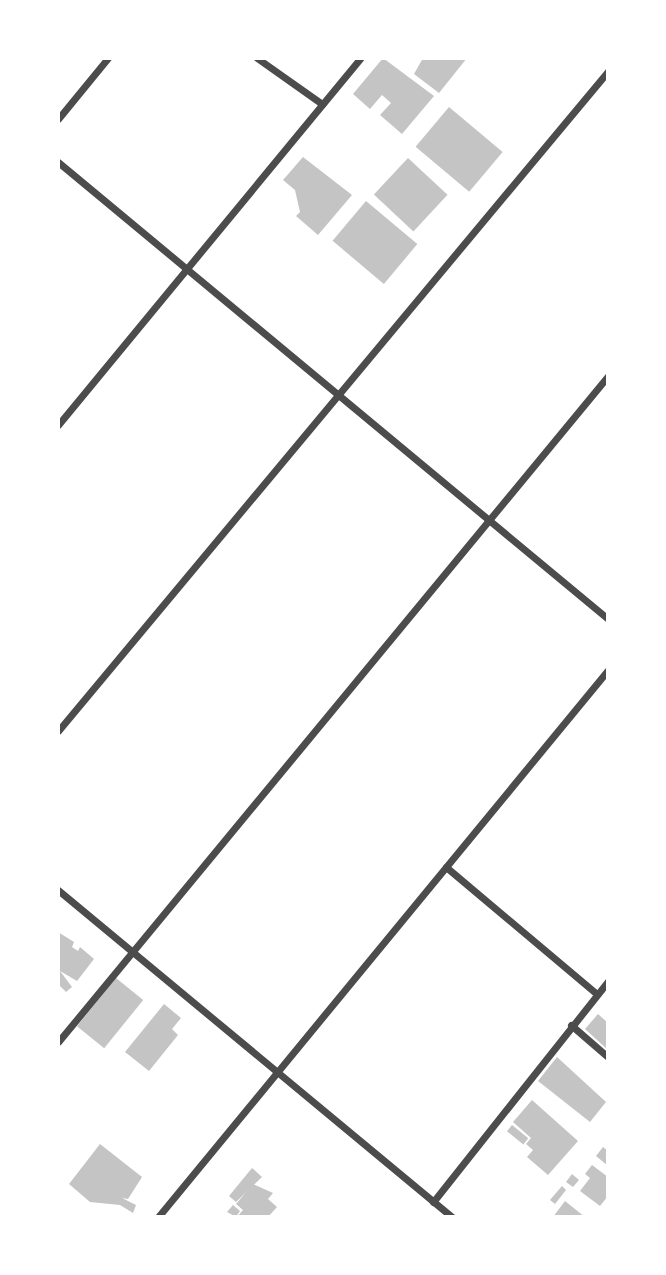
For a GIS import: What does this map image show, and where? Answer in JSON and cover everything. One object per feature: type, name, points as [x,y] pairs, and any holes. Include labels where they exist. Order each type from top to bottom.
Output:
[{"type":"street","points":[[58,119],[108,58]]},
{"type":"street","points":[[257,58],[322,104]]},
{"type":"street","points":[[58,425],[360,58]]},
{"type":"street","points":[[58,731],[608,71]]},
{"type":"street","points":[[58,162],[608,619]]},
{"type":"street","points":[[58,1042],[608,376]]},
{"type":"street","points":[[158,1217],[608,670]]},
{"type":"street","points":[[446,867],[597,994]]},
{"type":"street","points":[[58,890],[452,1217]]},
{"type":"street","points":[[433,1202],[570,1025],[608,981]]},
{"type":"street","points":[[570,1025],[608,1057]]},
{"type":"building","points":[[383,58],[434,96],[402,134],[380,115],[391,103],[382,95],[370,109],[353,94]]},
{"type":"building","points":[[423,58],[467,58],[439,93],[414,74]]},
{"type":"building","points":[[449,107],[503,152],[469,192],[416,147]]},
{"type":"building","points":[[303,157],[352,195],[318,235],[296,216],[300,212],[295,190],[283,180]]},
{"type":"building","points":[[408,158],[447,195],[413,231],[374,195]]},
{"type":"building","points":[[366,201],[417,244],[384,284],[333,241]]},
{"type":"building","points":[[58,932],[74,942],[72,947],[78,951],[80,947],[94,959],[77,981],[60,971],[72,987],[66,992],[58,984]]},
{"type":"building","points":[[116,978],[143,1000],[104,1048],[77,1026]]},
{"type":"building","points":[[164,1004],[181,1018],[172,1029],[178,1035],[149,1071],[125,1052]]},
{"type":"building","points":[[598,1014],[608,1023],[608,1050],[585,1029]]},
{"type":"building","points":[[557,1057],[606,1102],[590,1122],[538,1081]]},
{"type":"building","points":[[532,1100],[578,1141],[548,1175],[527,1157],[533,1150],[526,1144],[531,1138],[513,1122]]},
{"type":"building","points":[[512,1125],[528,1138],[523,1144],[507,1131]]},
{"type":"building","points":[[100,1144],[142,1177],[128,1199],[122,1198],[136,1205],[133,1213],[120,1205],[90,1202],[69,1184]]},
{"type":"building","points":[[603,1147],[608,1151],[608,1166],[596,1156]]},
{"type":"building","points":[[592,1165],[608,1177],[608,1196],[600,1206],[580,1191],[590,1178],[585,1174]]},
{"type":"building","points":[[252,1168],[262,1177],[236,1202],[229,1196]]},
{"type":"building","points":[[572,1174],[579,1180],[573,1187],[566,1182]]},
{"type":"building","points":[[253,1184],[273,1193],[268,1199],[277,1207],[268,1217],[237,1217],[243,1210],[236,1204]]},
{"type":"building","points":[[562,1186],[566,1190],[555,1204],[550,1200]]},
{"type":"building","points":[[565,1201],[585,1217],[553,1217]]},
{"type":"building","points":[[233,1205],[240,1211],[236,1217],[227,1212]]}]
